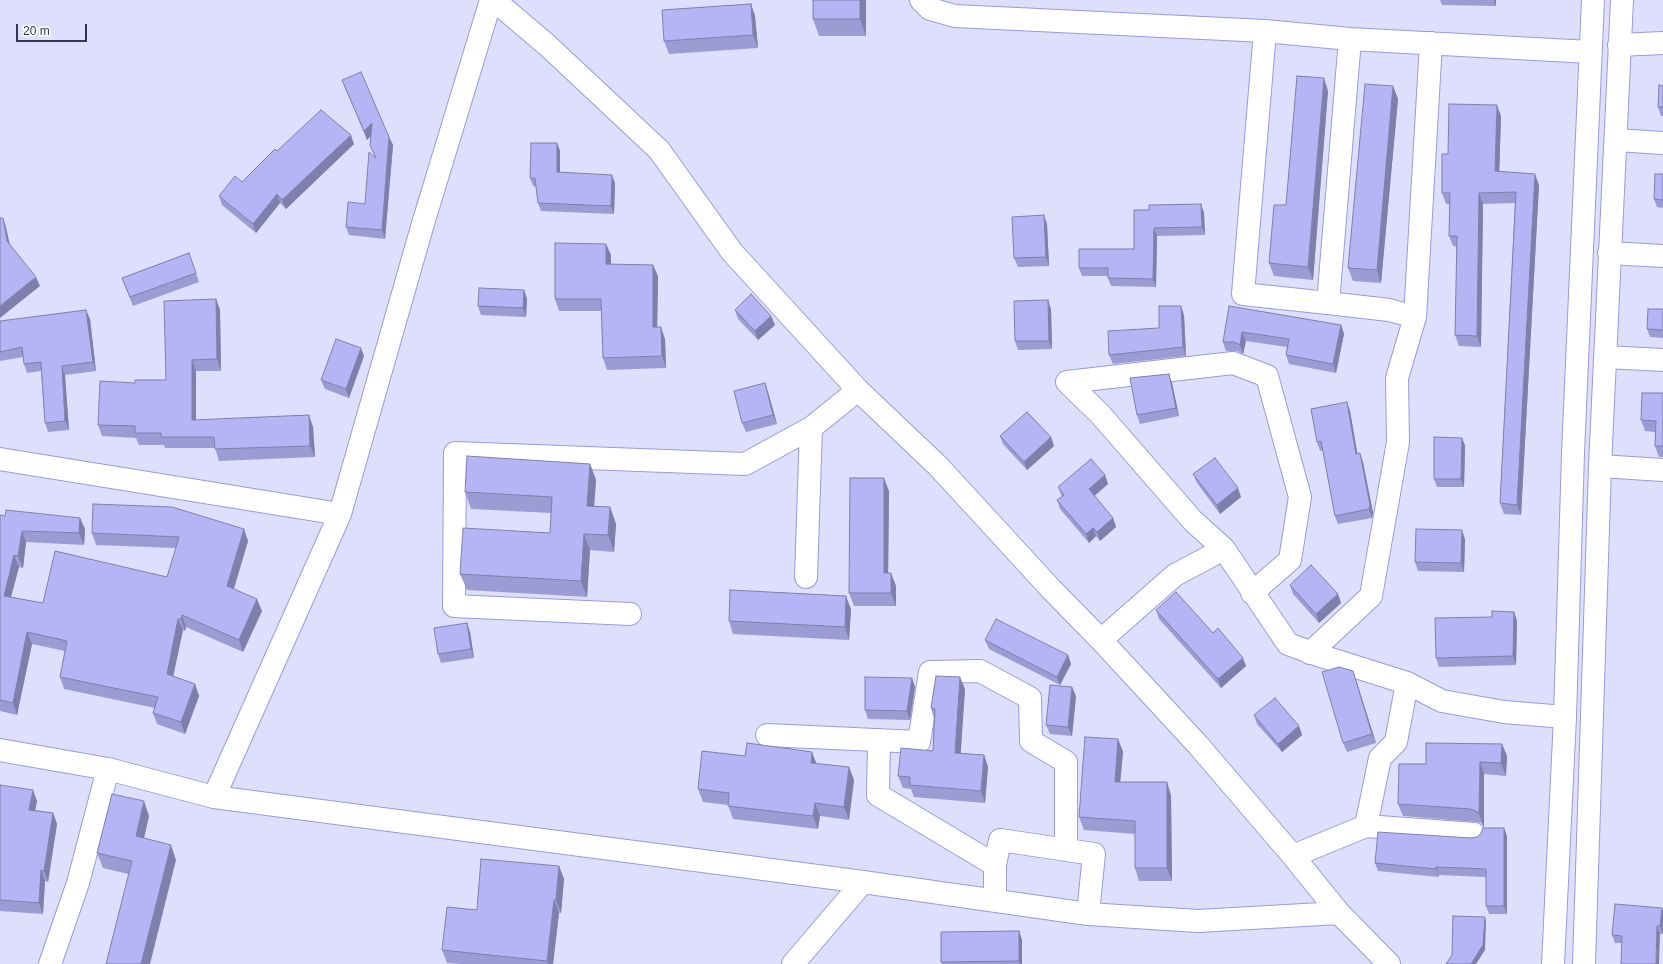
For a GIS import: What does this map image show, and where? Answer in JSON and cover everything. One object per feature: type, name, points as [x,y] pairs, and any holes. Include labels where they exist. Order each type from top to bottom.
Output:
[{"type":"street","points":[[214,797],[340,514],[422,228],[490,0]]},
{"type":"street","points":[[494,0],[547,44],[660,150],[732,252],[858,390],[938,466],[1051,589],[1198,744],[1339,913],[1389,964]]},
{"type":"street","points":[[921,0],[930,9],[955,16],[1265,31],[1350,39],[1431,42],[1590,52]]},
{"type":"street","points":[[1553,964],[1565,717],[1573,453],[1593,0]]},
{"type":"street","points":[[1584,964],[1600,466],[1622,0]]},
{"type":"street","points":[[1265,31],[1243,294],[1389,310],[1415,317]]},
{"type":"street","points":[[1328,303],[1350,39]]},
{"type":"street","points":[[1310,653],[1370,596],[1398,442],[1397,378],[1415,317],[1431,42]]},
{"type":"street","points":[[1619,44],[1663,43]]},
{"type":"street","points":[[1616,140],[1663,143]]},
{"type":"street","points":[[1609,253],[1663,256]]},
{"type":"street","points":[[1606,357],[1663,360]]},
{"type":"street","points":[[1252,593],[1290,560],[1300,497],[1267,376],[1233,363],[1067,382],[1100,414],[1193,520],[1224,549],[1252,593],[1288,644],[1310,653],[1407,683],[1442,701],[1504,712],[1565,717]]},
{"type":"street","points":[[630,614],[454,606],[455,454],[744,464],[811,428],[858,390]]},
{"type":"street","points":[[806,577],[811,428]]},
{"type":"street","points":[[0,459],[340,514]]},
{"type":"street","points":[[1600,466],[1663,470]]},
{"type":"street","points":[[1101,640],[1175,575],[1224,549]]},
{"type":"street","points":[[767,735],[919,742],[930,672],[980,671],[1030,698],[1031,741],[1066,762],[1066,850]]},
{"type":"street","points":[[1366,826],[1380,758],[1396,742],[1407,683]]},
{"type":"street","points":[[880,740],[878,795],[995,865]]},
{"type":"street","points":[[0,750],[108,769],[214,797],[863,882],[995,902],[1088,914],[1198,921],[1339,913]]},
{"type":"street","points":[[50,964],[78,883],[108,769]]},
{"type":"street","points":[[1293,856],[1366,826],[1474,834]]},
{"type":"street","points":[[995,902],[995,865],[1000,840],[1094,854],[1088,914]]},
{"type":"street","points":[[794,964],[863,882]]},
{"type":"building","points":[[813,0],[860,0],[860,19],[813,19]]},
{"type":"building","points":[[751,4],[753,35],[664,41],[662,10]]},
{"type":"building","points":[[361,72],[389,137],[382,230],[346,227],[348,202],[365,204],[369,152],[376,158],[370,145],[372,123],[364,131],[342,80]]},
{"type":"building","points":[[1297,76],[1324,78],[1308,267],[1269,263],[1274,205],[1286,205]]},
{"type":"building","points":[[1365,84],[1393,86],[1377,270],[1348,268]]},
{"type":"building","points":[[1659,85],[1663,86],[1663,107],[1658,107]]},
{"type":"building","points":[[1449,104],[1497,105],[1495,171],[1535,174],[1517,505],[1500,503],[1516,192],[1479,193],[1477,336],[1455,335],[1457,236],[1449,236],[1450,193],[1442,193],[1442,154],[1448,154]]},
{"type":"building","points":[[321,110],[351,135],[282,200],[277,194],[253,224],[219,196],[235,176],[242,182],[275,149],[277,151]]},
{"type":"building","points":[[531,143],[557,143],[557,172],[612,175],[611,206],[538,203],[535,178],[530,178]]},
{"type":"building","points":[[1655,174],[1663,174],[1663,200],[1654,199]]},
{"type":"building","points":[[1201,204],[1202,227],[1154,228],[1153,279],[1108,278],[1108,268],[1079,268],[1079,249],[1134,249],[1134,210],[1149,210],[1149,205]]},
{"type":"building","points":[[1044,215],[1046,257],[1014,258],[1012,217]]},
{"type":"building","points":[[0,218],[3,218],[7,241],[36,277],[0,306]]},
{"type":"building","points":[[555,243],[606,244],[606,264],[653,265],[653,327],[661,327],[662,356],[603,358],[601,299],[555,299]]},
{"type":"building","points":[[189,253],[196,273],[130,297],[122,278]]},
{"type":"building","points":[[479,288],[524,290],[523,308],[478,306]]},
{"type":"building","points":[[751,294],[771,316],[755,331],[735,310]]},
{"type":"building","points":[[216,299],[217,359],[192,360],[192,420],[309,415],[310,446],[215,449],[214,437],[161,437],[161,433],[135,433],[135,426],[98,425],[100,381],[135,383],[135,380],[166,380],[164,301]]},
{"type":"building","points":[[1048,300],[1049,341],[1015,341],[1014,301]]},
{"type":"building","points":[[1159,306],[1181,306],[1183,347],[1109,355],[1108,331],[1159,328]]},
{"type":"building","points":[[1229,306],[1341,325],[1333,364],[1286,355],[1289,339],[1242,332],[1240,345],[1234,342],[1223,342]]},
{"type":"building","points":[[1648,309],[1663,309],[1663,330],[1647,329]]},
{"type":"building","points":[[86,310],[93,362],[62,366],[65,421],[45,423],[41,362],[24,364],[22,347],[0,352],[0,321]]},
{"type":"building","points":[[336,339],[361,348],[346,389],[321,380]]},
{"type":"building","points":[[1169,374],[1176,408],[1137,415],[1130,378]]},
{"type":"building","points":[[765,383],[773,415],[742,423],[734,391]]},
{"type":"building","points":[[1642,393],[1663,393],[1663,446],[1655,446],[1656,421],[1641,420]]},
{"type":"building","points":[[1347,402],[1356,454],[1360,453],[1370,505],[1369,509],[1335,516],[1321,441],[1317,442],[1311,409]]},
{"type":"building","points":[[1027,412],[1051,437],[1024,462],[1000,436]]},
{"type":"building","points":[[1434,437],[1462,438],[1461,479],[1434,479]]},
{"type":"building","points":[[467,456],[590,464],[587,506],[610,507],[608,535],[584,534],[581,581],[460,574],[463,528],[550,533],[552,497],[465,492]]},
{"type":"building","points":[[1215,458],[1238,488],[1217,505],[1193,474]]},
{"type":"building","points":[[1091,459],[1105,475],[1089,489],[1113,518],[1097,532],[1093,528],[1086,534],[1057,500],[1064,495],[1058,487]]},
{"type":"building","points":[[850,478],[884,478],[884,573],[891,573],[891,593],[849,593]]},
{"type":"building","points":[[93,504],[172,507],[244,529],[227,586],[257,599],[239,640],[182,615],[181,619],[178,619],[167,674],[195,684],[181,722],[153,713],[158,697],[60,677],[67,641],[27,632],[13,703],[0,700],[0,515],[5,516],[6,510],[80,518],[79,533],[22,531],[18,556],[14,555],[4,596],[43,603],[55,551],[167,577],[179,537],[92,533]]},
{"type":"building","points":[[1416,529],[1462,530],[1461,563],[1415,562]]},
{"type":"building","points":[[1311,565],[1338,594],[1316,614],[1290,585]]},
{"type":"building","points":[[730,590],[846,596],[845,627],[729,621]]},
{"type":"building","points":[[1176,592],[1213,633],[1218,628],[1243,658],[1218,679],[1156,610]]},
{"type":"building","points":[[1492,611],[1514,612],[1513,656],[1436,658],[1435,618],[1492,617]]},
{"type":"building","points":[[996,619],[1068,655],[1057,677],[985,640]]},
{"type":"building","points":[[467,623],[471,649],[438,654],[434,628]]},
{"type":"building","points":[[1339,667],[1353,671],[1372,734],[1343,743],[1322,672]]},
{"type":"building","points":[[936,676],[960,677],[955,753],[984,755],[981,791],[910,785],[910,777],[898,776],[901,748],[933,751],[935,709],[931,708]]},
{"type":"building","points":[[865,677],[912,678],[907,711],[865,710]]},
{"type":"building","points":[[1050,685],[1072,687],[1068,727],[1046,725]]},
{"type":"building","points":[[1275,698],[1299,726],[1278,744],[1254,715]]},
{"type":"building","points":[[1085,737],[1118,739],[1115,782],[1167,782],[1167,868],[1135,868],[1135,821],[1079,817]]},
{"type":"building","points":[[747,743],[812,752],[811,763],[849,767],[844,807],[815,803],[813,816],[728,806],[729,793],[698,789],[702,751],[745,756]]},
{"type":"building","points":[[1426,743],[1502,744],[1501,763],[1480,762],[1479,814],[1470,809],[1398,804],[1399,764],[1426,764]]},
{"type":"building","points":[[0,785],[33,790],[29,810],[53,813],[44,871],[41,870],[39,903],[0,900]]},
{"type":"building","points":[[112,794],[144,801],[136,836],[171,845],[141,964],[106,964],[132,861],[97,853]]},
{"type":"building","points":[[1483,828],[1504,828],[1504,906],[1486,906],[1486,869],[1436,867],[1436,869],[1375,863],[1378,832],[1470,838],[1477,837]]},
{"type":"building","points":[[481,859],[559,866],[556,900],[554,900],[547,961],[442,950],[447,907],[477,910]]},
{"type":"building","points":[[1615,904],[1662,908],[1660,926],[1657,926],[1656,964],[1621,964],[1622,936],[1612,935]]},
{"type":"building","points":[[1453,916],[1485,917],[1483,945],[1471,964],[1446,964],[1452,955]]},
{"type":"building","points":[[1019,931],[1019,961],[941,962],[941,932]]}]
